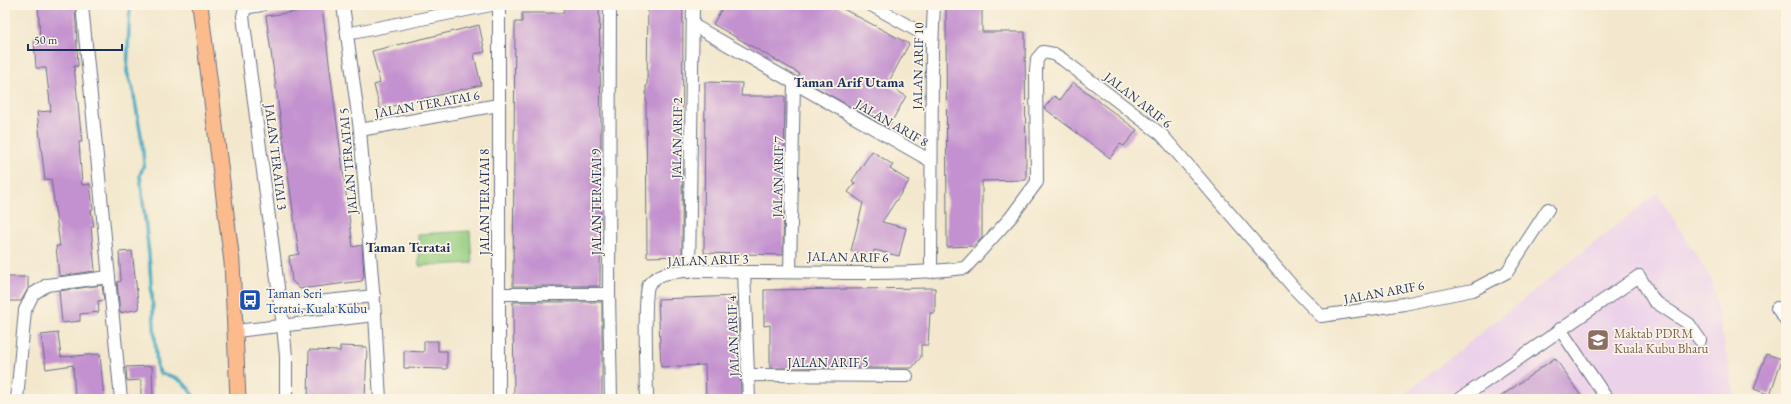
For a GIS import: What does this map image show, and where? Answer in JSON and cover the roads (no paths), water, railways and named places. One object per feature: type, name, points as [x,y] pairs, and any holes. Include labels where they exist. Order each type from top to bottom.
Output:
[{"type":"main road","points":[[200,5],[232,262],[238,399]]},
{"type":"street","points":[[82,5],[121,399]]},
{"type":"street","name":"JALAN TERATAI 3","points":[[260,5],[245,8],[243,16],[283,326],[286,356],[286,399]]},
{"type":"street","name":"JALAN TERATAI 5","points":[[343,5],[360,130],[374,296],[380,399]]},
{"type":"street","points":[[347,34],[491,5]]},
{"type":"street","name":"JALAN TERATAI 8","points":[[499,5],[499,399]]},
{"type":"street","name":"JALAN TERATAI 9","points":[[610,5],[609,294],[611,399]]},
{"type":"street","name":"JALAN ARIF 2","points":[[689,272],[693,5]]},
{"type":"street","points":[[871,5],[932,39]]},
{"type":"street","name":"JALAN ARIF 10","points":[[931,272],[932,39],[934,5]]},
{"type":"street","name":"JALAN ARIF 8","points":[[693,25],[931,161]]},
{"type":"street","name":"JALAN ARIF 6","points":[[790,271],[931,272],[965,268],[1011,216],[1037,182],[1036,71],[1037,59],[1043,52],[1054,54],[1062,59],[1162,135],[1294,288],[1321,316],[1404,304],[1473,290],[1507,272],[1548,209]]},
{"type":"street","name":"JALAN ARIF 7","points":[[790,271],[794,83]]},
{"type":"street","name":"JALAN TERATAI 6","points":[[360,130],[498,105]]},
{"type":"street","name":"JALAN ARIF 3","points":[[647,399],[646,305],[648,285],[655,278],[664,274],[689,272],[790,271]]},
{"type":"street","name":"JALAN ARIF 4","points":[[744,272],[749,376],[748,399]]},
{"type":"street","points":[[1460,399],[1639,276],[1654,301],[1689,324],[1700,340]]},
{"type":"street","points":[[17,399],[25,310],[33,294],[47,285],[109,277]]},
{"type":"street","points":[[498,294],[609,294]]},
{"type":"street","points":[[280,306],[374,296]]},
{"type":"street","points":[[1777,308],[1786,320]]},
{"type":"street","points":[[236,331],[375,315]]},
{"type":"street","points":[[1560,329],[1606,399]]},
{"type":"street","name":"JALAN ARIF 5","points":[[749,376],[907,376]]},
{"type":"waterway","points":[[130,5],[127,72],[133,90],[142,141],[144,164],[140,175],[149,254],[157,367],[161,374],[173,377],[182,382],[189,389],[195,399]]},
{"type":"place","name":"Taman Seri Teratai, Kuala Kubu","points":[[250,300]]},
{"type":"place","name":"Maktab PDRM Kuala Kubu Bharu","points":[[1598,340]]},
{"type":"district","name":"Taman Arif Utama","points":[[849,82]]},
{"type":"district","name":"Taman Teratai","points":[[408,247]]}]
